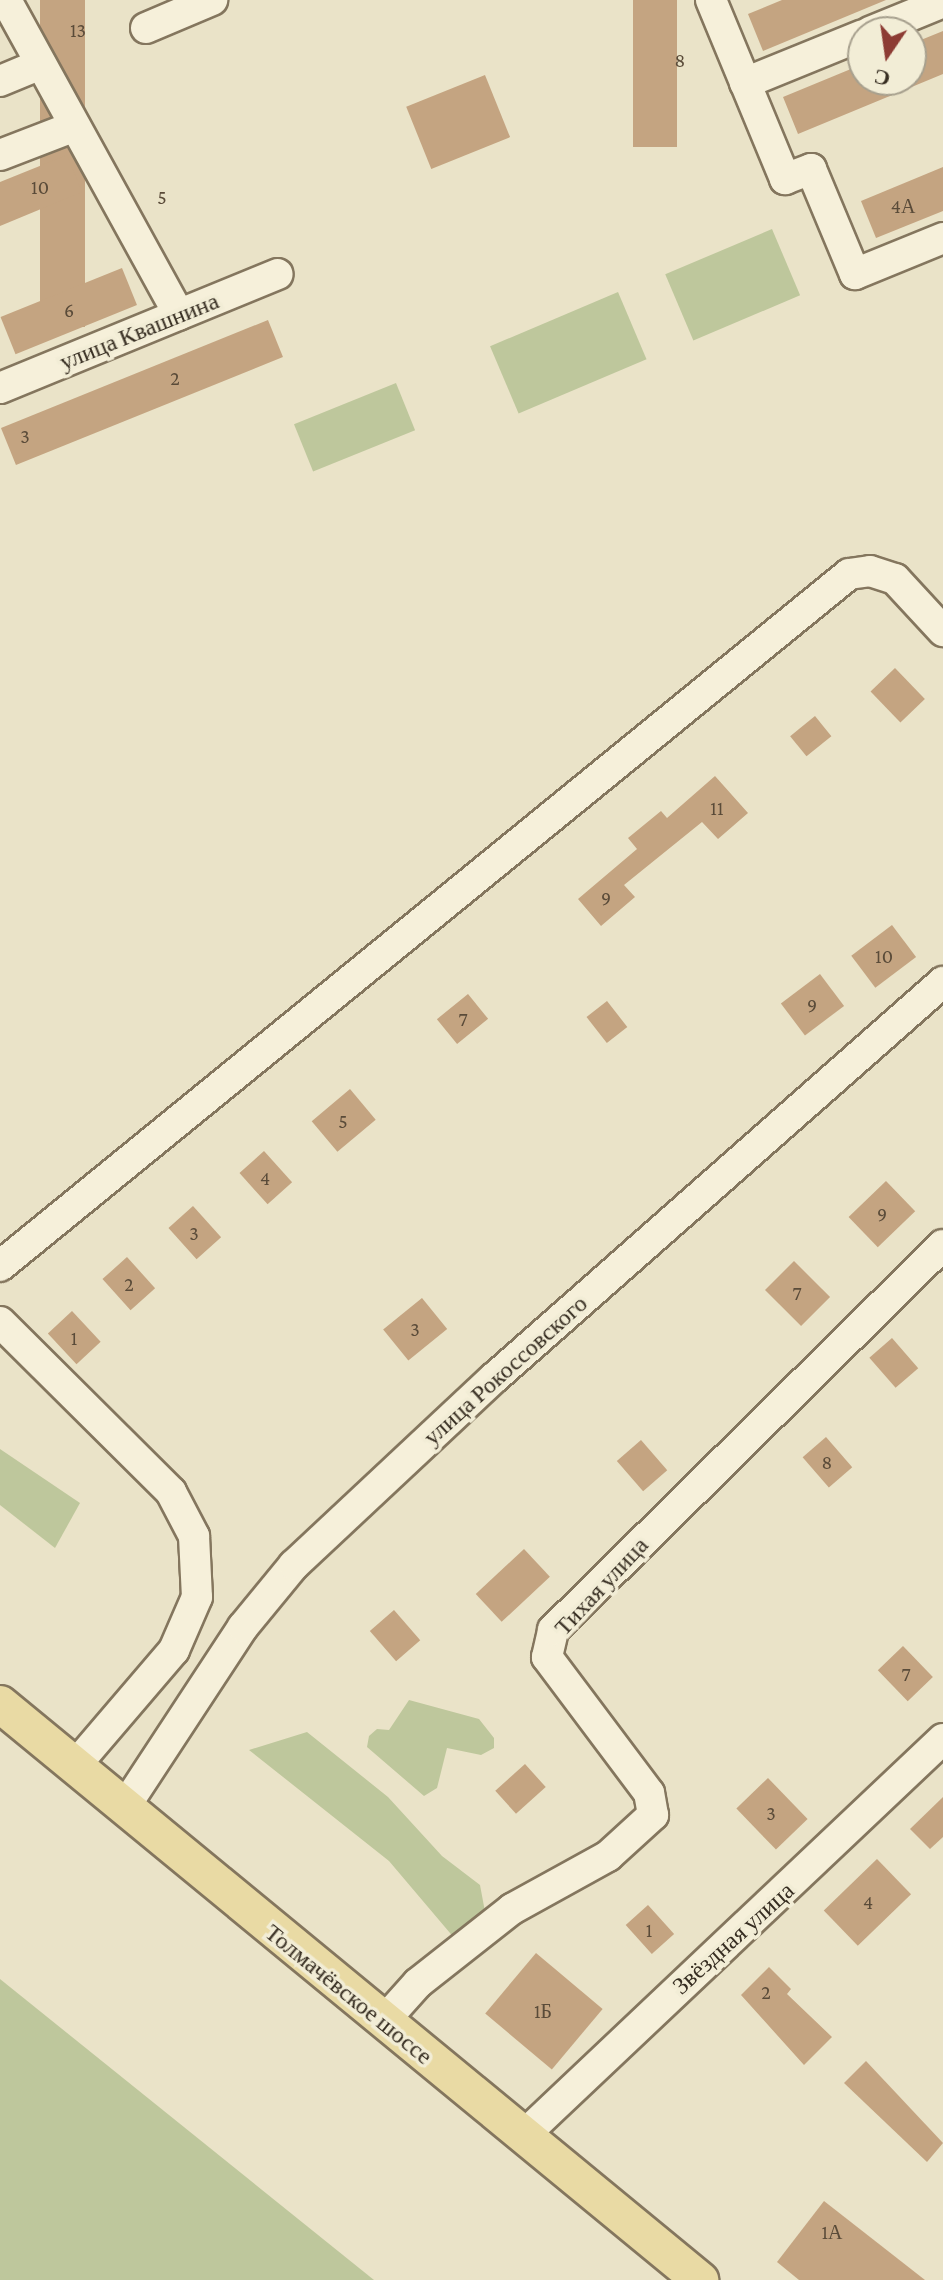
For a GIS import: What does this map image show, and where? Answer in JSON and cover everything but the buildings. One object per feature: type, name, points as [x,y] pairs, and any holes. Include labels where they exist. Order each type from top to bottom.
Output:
[{"type":"main road","name":"Толмачёвское шоссе","points":[[0,1704],[700,2280]]},
{"type":"street","points":[[6,0],[179,315]]},
{"type":"street","points":[[146,28],[212,0]]},
{"type":"street","points":[[711,0],[785,179],[811,169],[855,274],[943,238]]},
{"type":"street","points":[[909,16],[943,2]]},
{"type":"street","points":[[745,83],[847,42]]},
{"type":"street","points":[[0,81],[41,64]]},
{"type":"street","points":[[0,155],[75,126]]},
{"type":"street","name":"улица Квашнина","points":[[0,388],[278,274]]},
{"type":"street","points":[[0,1266],[849,574],[870,571],[895,579],[943,631]]},
{"type":"street","name":"улица Рокоссовского","points":[[124,1808],[243,1627],[294,1565],[494,1378],[943,982]]},
{"type":"street","name":"Тихая улица","points":[[383,2022],[418,1983],[512,1909],[608,1856],[653,1815],[649,1793],[547,1657],[553,1630],[943,1245]]},
{"type":"street","points":[[0,1322],[171,1492],[194,1536],[197,1597],[174,1650],[75,1766]]},
{"type":"street","name":"Звёздная улица","points":[[523,2136],[943,1739]]},
{"type":"green space","points":[[772,229],[800,295],[693,341],[665,274]]},
{"type":"green space","points":[[618,292],[647,359],[519,414],[490,346]]},
{"type":"green space","points":[[396,383],[415,430],[313,471],[294,424]]},
{"type":"green space","points":[[0,1449],[80,1503],[55,1548],[0,1505]]},
{"type":"green space","points":[[409,1700],[479,1719],[494,1738],[494,1748],[481,1755],[447,1748],[437,1788],[424,1796],[367,1747],[369,1736],[377,1729],[389,1730]]},
{"type":"green space","points":[[307,1732],[388,1797],[442,1856],[480,1885],[489,1933],[461,1946],[389,1861],[249,1750]]},
{"type":"green space","points":[[0,1979],[374,2280],[0,2280]]}]
